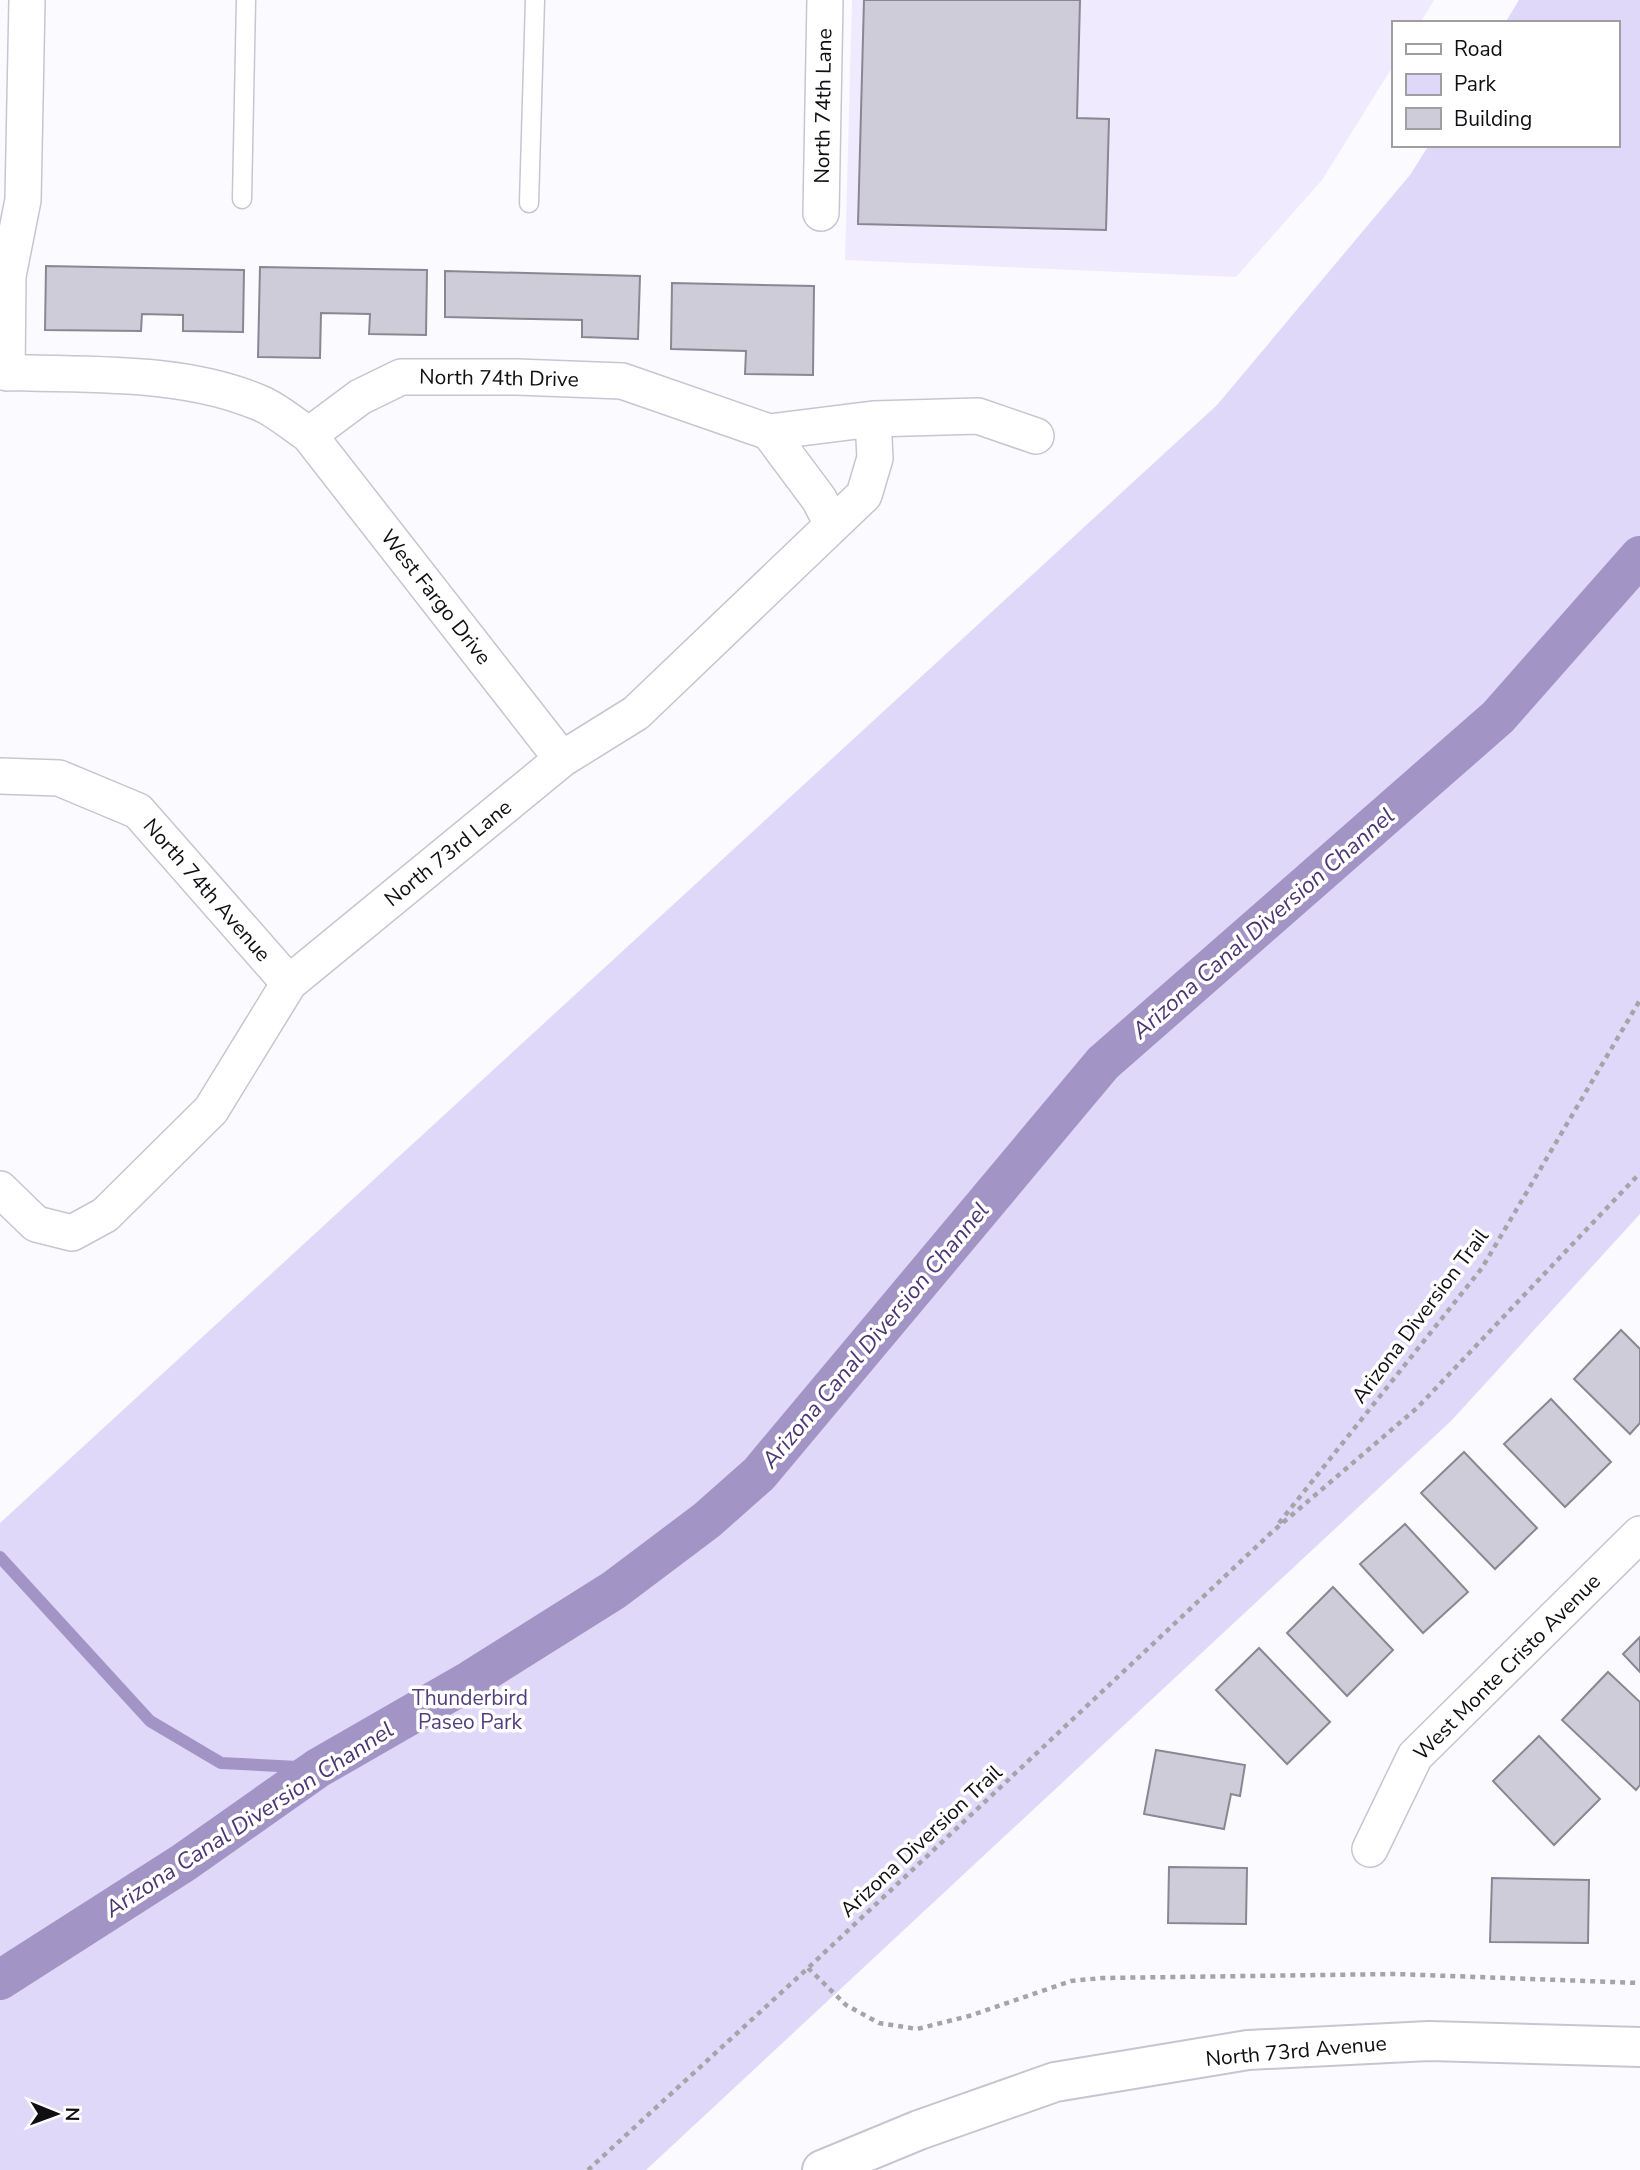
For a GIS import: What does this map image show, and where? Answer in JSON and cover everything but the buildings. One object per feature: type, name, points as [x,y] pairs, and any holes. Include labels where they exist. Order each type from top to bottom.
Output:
[{"type":"street","points":[[27,0],[3,372],[154,379],[208,386],[262,403],[309,435]]},
{"type":"street","name":"North 74th Lane","points":[[821,213],[825,0]]},
{"type":"street","name":"North 74th Drive","points":[[309,435],[360,397],[401,377],[517,377],[622,381],[769,432],[873,419],[978,416],[1036,436]]},
{"type":"street","name":"North 73rd Lane","points":[[0,1189],[36,1224],[72,1233],[105,1215],[211,1110],[289,983],[562,759],[636,713],[864,495],[875,458],[873,419]]},
{"type":"street","points":[[769,432],[819,499],[832,524]]},
{"type":"street","name":"West Fargo Drive","points":[[309,435],[562,759]]},
{"type":"street","name":"North 74th Avenue","points":[[0,776],[59,778],[138,811],[289,983]]},
{"type":"street","name":"West Monte Cristo Avenue","points":[[1370,1849],[1415,1756],[1640,1534]]},
{"type":"street","name":"North 73rd Avenue","points":[[822,2170],[919,2130],[1055,2082],[1248,2050],[1429,2041],[1640,2047]]},
{"type":"lane","points":[[242,200],[246,0]]},
{"type":"lane","points":[[529,203],[535,0]]},
{"type":"path","name":"Arizona Diversion Trail","points":[[1272,1532],[1482,1268],[1640,1000]]},
{"type":"path","name":"Arizona Diversion Trail","points":[[588,2170],[808,1968],[1272,1532],[1417,1408],[1640,1173]]},
{"type":"path","points":[[808,1968],[846,2005],[879,2023],[917,2029],[969,2016],[1071,1981],[1102,1978],[1395,1974],[1640,1983]]},
{"type":"shaded area","points":[[852,0],[1434,0],[1421,21],[1392,21],[1392,68],[1322,180],[1236,277],[845,260]]},
{"type":"green space","name":"Thunderbird Paseo Park","points":[[1519,0],[1640,0],[1640,1214],[1452,1420],[646,2170],[0,2170],[0,1523],[1217,405],[1410,175],[1428,147],[1619,147],[1619,21],[1506,21]]},
{"type":"waterway","name":"Arizona Canal Diversion Channel","points":[[0,1980],[183,1863],[318,1768],[471,1680],[614,1590],[707,1520],[759,1474],[1103,1063],[1498,717],[1640,556]]},
{"type":"waterway","points":[[0,1557],[150,1721],[221,1763],[318,1768]]}]
